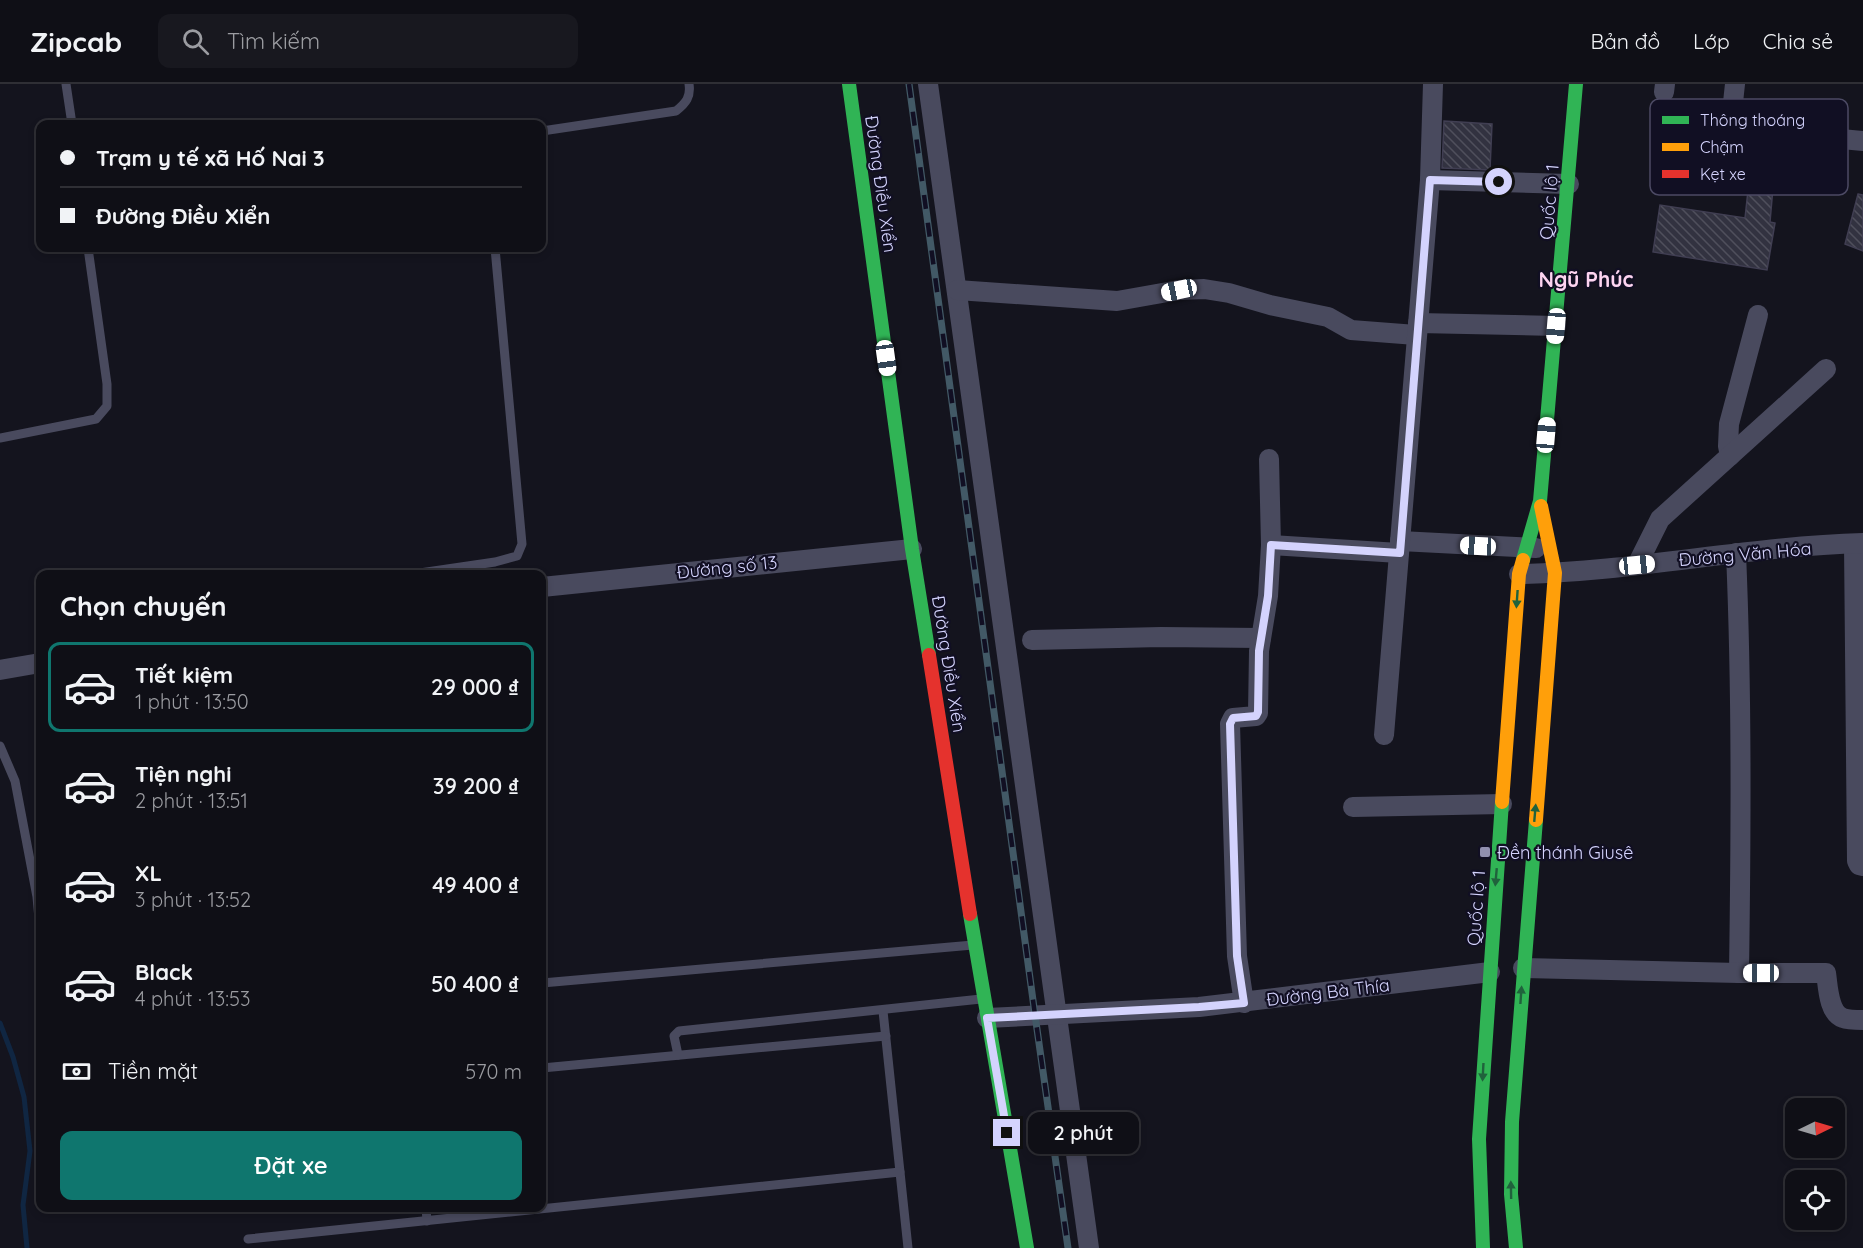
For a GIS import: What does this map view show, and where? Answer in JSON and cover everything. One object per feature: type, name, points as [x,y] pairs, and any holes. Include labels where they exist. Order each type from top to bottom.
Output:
[{"type":"main road","name":"Đường Điều Xiển","points":[[849,84],[912,549],[987,1018],[1027,1248]]},
{"type":"main road","name":"Quốc lộ 1","points":[[1516,1248],[1511,1194],[1512,1122],[1502,804],[1519,574],[1540,501],[1576,84]]},
{"type":"main road","name":"Quốc lộ 1","points":[[1484,1248],[1479,1139],[1506,970],[1555,573],[1540,501]]},
{"type":"street","points":[[928,84],[1089,1248]]},
{"type":"street","points":[[1384,735],[1430,180],[1433,84]]},
{"type":"street","points":[[1733,99],[1735,84]]},
{"type":"street","points":[[1848,140],[1863,141]]},
{"type":"street","points":[[1430,180],[1569,184]]},
{"type":"street","points":[[957,290],[1117,301],[1179,290],[1204,289],[1328,318],[1351,330],[1556,326]]},
{"type":"street","points":[[1730,456],[1729,424],[1758,315]]},
{"type":"street","points":[[1637,565],[1660,519],[1826,369]]},
{"type":"street","points":[[1244,1003],[1237,956],[1230,724],[1233,718],[1256,716],[1258,712],[1259,651],[1268,596],[1271,545],[1269,459]]},
{"type":"street","points":[[1858,544],[1857,861],[1858,865],[1863,866]]},
{"type":"street","name":"Đường Văn Hóa","points":[[1519,574],[1555,573],[1736,553],[1858,544]]},
{"type":"street","points":[[1271,545],[1550,550]]},
{"type":"street","name":"Đường số 13","points":[[546,587],[912,549]]},
{"type":"street","points":[[1736,553],[1740,766],[1739,973]]},
{"type":"street","points":[[1032,640],[1161,636],[1261,638]]},
{"type":"street","points":[[0,670],[36,664]]},
{"type":"street","points":[[1353,807],[1502,804]]},
{"type":"street","name":"Đường Bà Thía","points":[[987,1018],[1244,1003],[1506,970],[1826,972],[1832,1005],[1836,1014],[1843,1018],[1863,1020]]},
{"type":"lane","points":[[66,84],[71,120]]},
{"type":"lane","points":[[546,130],[676,111],[687,103],[689,84]]},
{"type":"lane","points":[[0,438],[96,419],[107,406],[107,384],[89,252]]},
{"type":"lane","points":[[440,570],[495,562],[517,556],[522,544],[495,252]]},
{"type":"lane","points":[[0,746],[15,781],[36,892]]},
{"type":"lane","points":[[546,983],[975,944]]},
{"type":"lane","points":[[678,1055],[674,1036],[679,1031],[883,1011],[984,998]]},
{"type":"lane","points":[[883,1011],[908,1248]]},
{"type":"lane","points":[[546,1068],[886,1035]]},
{"type":"lane","points":[[546,1209],[900,1172]]},
{"type":"lane","points":[[426,1212],[427,1221]]},
{"type":"lane","points":[[248,1239],[514,1212]]},
{"type":"building","points":[[1444,121],[1492,124],[1490,170],[1442,168]]},
{"type":"building","points":[[1858,194],[1863,195],[1863,251],[1845,244]]},
{"type":"building","points":[[1748,195],[1772,195],[1770,222],[1775,223],[1767,270],[1653,252],[1660,205],[1745,218]]},
{"type":"waterway","points":[[0,1023],[13,1057],[24,1097],[30,1151],[23,1205],[27,1248]]},
{"type":"railway","points":[[909,84],[1068,1248]]},
{"type":"traffic: fast","points":[[849,84],[912,549],[929,655]]},
{"type":"traffic: fast","points":[[1523,560],[1540,501],[1576,84]]},
{"type":"traffic: fast","points":[[1483,1248],[1479,1139],[1502,802]]},
{"type":"traffic: fast","points":[[1516,1248],[1511,1194],[1512,1122],[1536,820]]},
{"type":"traffic: fast","points":[[970,914],[1027,1248]]},
{"type":"traffic: slow","points":[[1536,820],[1555,573],[1541,506]]},
{"type":"traffic: slow","points":[[1502,802],[1519,574],[1523,560]]},
{"type":"traffic: jam","points":[[929,655],[970,914]]},
{"type":"place","name":"Đền thánh Giusê","points":[[1485,852]]},
{"type":"district","name":"Ngũ Phúc","points":[[1586,279]]},
{"type":"route","points":[[1007,1133],[987,1018],[1244,1003],[1237,956],[1230,724],[1233,718],[1256,716],[1258,712],[1259,651],[1268,596],[1271,545],[1400,553],[1430,180],[1499,182]]}]
